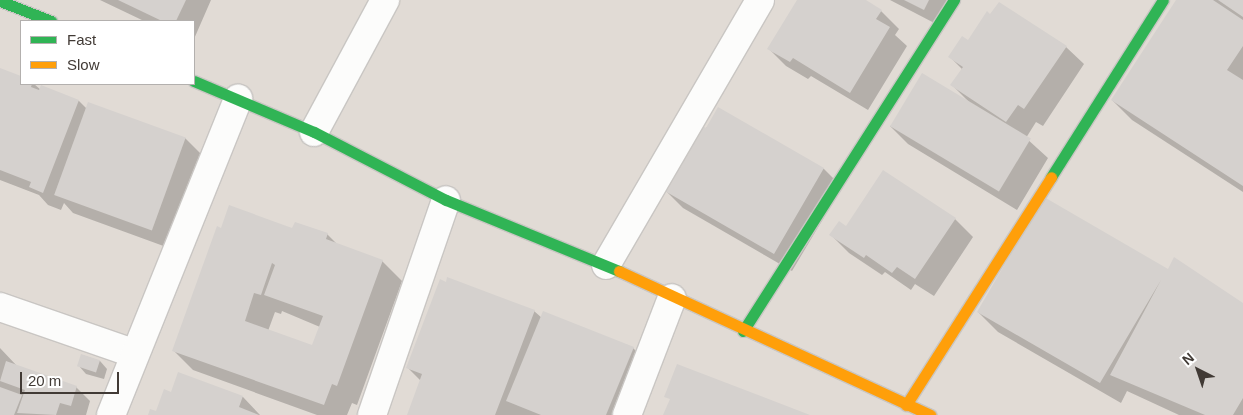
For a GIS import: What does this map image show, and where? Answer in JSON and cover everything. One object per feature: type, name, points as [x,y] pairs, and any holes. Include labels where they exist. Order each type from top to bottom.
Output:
[{"type":"street","points":[[314,132],[385,0]]},
{"type":"street","points":[[606,265],[760,0]]},
{"type":"street","points":[[744,331],[954,0]]},
{"type":"street","points":[[906,405],[1163,0]]},
{"type":"street","points":[[0,1],[41,12]]},
{"type":"street","points":[[195,81],[314,132],[446,200],[606,265],[672,298],[930,415]]},
{"type":"street","points":[[111,415],[134,353],[238,99]]},
{"type":"street","points":[[372,415],[446,200]]},
{"type":"street","points":[[628,415],[672,298]]},
{"type":"street","points":[[0,306],[134,353]]},
{"type":"shaded area","points":[[0,0],[1243,0],[1243,415],[0,415]]},
{"type":"building","points":[[118,0],[186,0],[176,20],[160,20]]},
{"type":"building","points":[[797,0],[866,0],[882,10],[876,19],[890,27],[850,93],[793,58],[790,62],[767,49]]},
{"type":"building","points":[[904,0],[929,0],[924,10]]},
{"type":"building","points":[[1176,0],[1213,0],[1243,20],[1243,46],[1227,70],[1243,80],[1243,186],[1111,100]]},
{"type":"building","points":[[1218,0],[1243,0],[1243,17]]},
{"type":"building","points":[[999,2],[1067,46],[1024,109],[1018,105],[1006,122],[950,85],[963,67],[948,57],[962,36],[968,40],[987,11],[990,14]]},
{"type":"building","points":[[0,68],[20,76],[20,85],[32,85],[31,87],[39,90],[41,85],[79,100],[43,193],[29,187],[31,182],[0,170]]},
{"type":"building","points":[[922,73],[1031,138],[999,192],[890,126]]},
{"type":"building","points":[[88,102],[186,138],[152,231],[54,195]]},
{"type":"building","points":[[718,107],[824,168],[774,254],[663,190],[701,125],[706,128]]},
{"type":"building","points":[[883,170],[956,218],[915,279],[897,267],[892,273],[866,255],[864,258],[829,235],[839,221],[846,226]]},
{"type":"building","points":[[1044,197],[1168,269],[1174,257],[1243,303],[1243,398],[1233,415],[1205,415],[1110,375],[1161,280],[1100,383],[977,312]]},
{"type":"building","points":[[229,205],[292,228],[295,222],[328,233],[326,239],[383,260],[337,386],[332,384],[324,405],[172,351],[217,226],[221,228]],"holes":[[[272,263],[275,265],[264,295],[323,316],[312,345],[245,321],[254,293],[261,295]]]},
{"type":"building","points":[[447,277],[535,310],[495,415],[407,415],[422,374],[406,368],[440,279],[446,282]]},
{"type":"building","points":[[543,311],[634,347],[606,415],[541,415],[506,401]]},
{"type":"building","points":[[81,354],[100,360],[96,373],[77,366]]},
{"type":"building","points":[[6,361],[77,386],[71,406],[60,403],[56,415],[17,413],[25,390],[0,381]]},
{"type":"building","points":[[677,364],[810,415],[663,415],[670,399],[664,397]]},
{"type":"building","points":[[178,372],[243,396],[239,407],[259,415],[148,415],[150,409],[156,411],[164,389],[171,392]]},
{"type":"building","points":[[0,387],[22,395],[14,415],[0,415]]},
{"type":"traffic: fast","points":[[743,331],[954,0]]},
{"type":"traffic: fast","points":[[1051,177],[1163,0]]},
{"type":"traffic: fast","points":[[0,1],[48,20]]},
{"type":"traffic: fast","points":[[195,81],[314,132],[446,200],[619,271]]},
{"type":"traffic: slow","points":[[906,405],[1051,177]]},
{"type":"traffic: slow","points":[[619,271],[930,415]]}]
